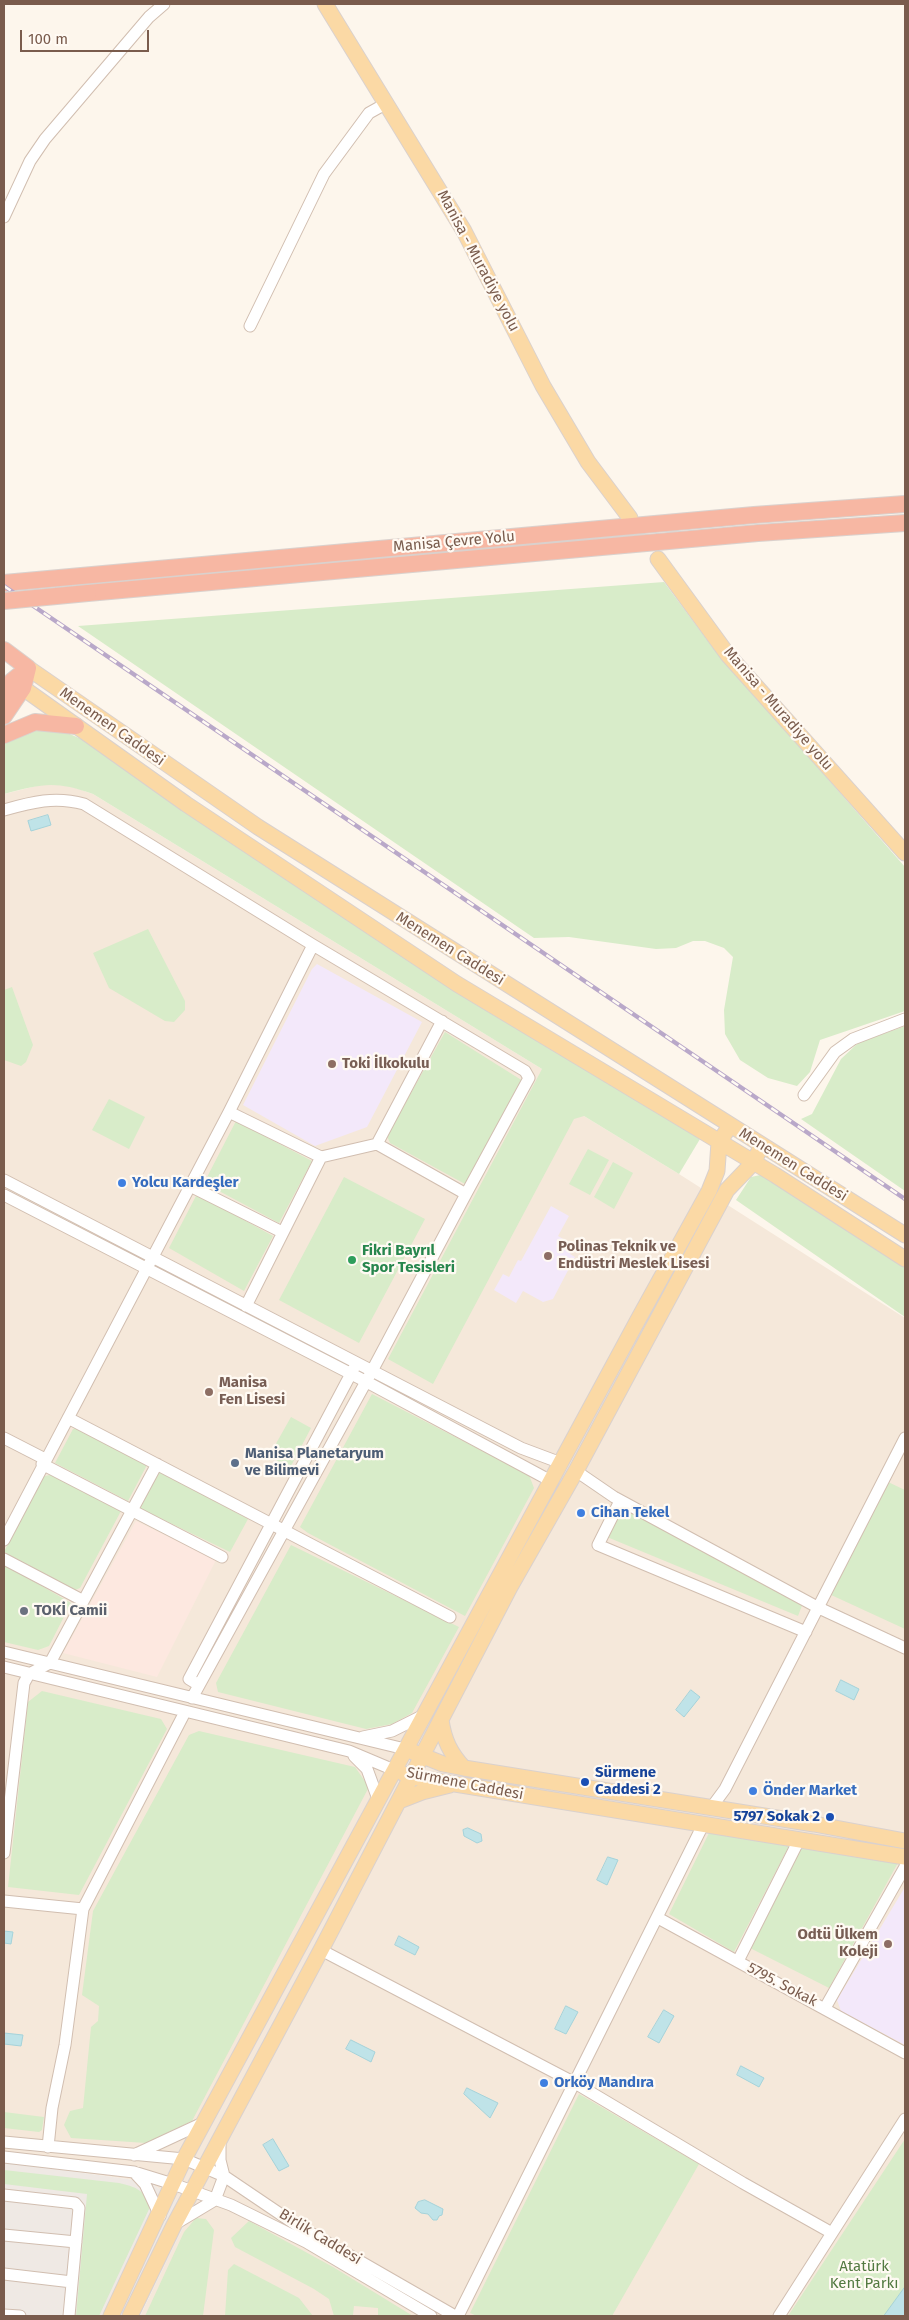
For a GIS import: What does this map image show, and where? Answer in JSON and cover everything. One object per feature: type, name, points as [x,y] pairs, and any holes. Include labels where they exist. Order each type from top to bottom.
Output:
[{"type":"highway","name":"Manisa Çevre Yolu","points":[[4,583],[754,515],[905,504]]},
{"type":"highway","name":"Manisa Çevre Yolu","points":[[4,601],[758,533],[905,524]]},
{"type":"highway","name":"Menemen Caddesi","points":[[4,650],[28,668]]},
{"type":"highway","points":[[4,716],[11,684],[28,668]]},
{"type":"highway","points":[[4,734],[35,722],[76,726]]},
{"type":"main road","name":"Manisa - Muradiye yolu","points":[[325,4],[464,231],[543,386],[588,462],[630,518]]},
{"type":"main road","name":"Manisa - Muradiye yolu","points":[[658,559],[728,655],[905,853]]},
{"type":"main road","name":"Menemen Caddesi","points":[[28,668],[258,827],[905,1236]]},
{"type":"main road","name":"Menemen Caddesi","points":[[11,684],[76,726],[186,804],[457,984],[775,1175],[905,1259]]},
{"type":"main road","points":[[111,2316],[160,2216],[184,2160],[405,1749],[426,1714],[712,1186],[717,1171],[719,1142],[730,1126]]},
{"type":"main road","points":[[130,2316],[174,2225],[321,1950],[510,1587],[576,1471],[727,1190],[753,1163],[762,1144]]},
{"type":"main road","points":[[561,1463],[576,1471]]},
{"type":"main road","points":[[551,1481],[566,1489]]},
{"type":"main road","points":[[440,1720],[444,1739],[453,1757],[464,1768]]},
{"type":"main road","name":"Sürmene Caddesi","points":[[405,1749],[443,1764],[464,1768],[814,1824],[905,1841]]},
{"type":"main road","name":"Sürmene Caddesi","points":[[394,1770],[412,1777],[905,1857]]},
{"type":"main road","points":[[399,1801],[422,1792],[457,1783]]},
{"type":"main road","points":[[703,1825],[711,1808]]},
{"type":"street","points":[[4,217],[30,161],[45,139],[149,17],[164,4]]},
{"type":"street","points":[[250,326],[324,174],[369,113],[387,103]]},
{"type":"street","points":[[4,810],[54,799],[67,799],[84,804],[313,945],[526,1071],[529,1078],[373,1369],[192,1698]]},
{"type":"street","points":[[4,1540],[229,1112],[313,945]]},
{"type":"street","points":[[804,1095],[836,1052],[852,1039],[905,1019]]},
{"type":"street","points":[[377,1144],[442,1021]]},
{"type":"street","points":[[229,1112],[321,1157],[377,1144],[466,1194]]},
{"type":"street","points":[[246,1306],[321,1157]]},
{"type":"street","points":[[4,1180],[154,1256],[246,1306],[373,1369],[521,1448],[561,1463]]},
{"type":"street","points":[[190,1186],[282,1232]]},
{"type":"street","points":[[4,1195],[365,1381],[551,1481]]},
{"type":"street","points":[[200,1685],[188,1679],[358,1362]]},
{"type":"street","points":[[68,1418],[450,1617]]},
{"type":"street","points":[[4,1438],[131,1510],[222,1557]]},
{"type":"street","points":[[711,1808],[725,1790],[905,1438]]},
{"type":"street","points":[[4,1853],[24,1683],[30,1674],[50,1663],[156,1464]]},
{"type":"street","points":[[576,1471],[620,1501],[819,1608],[905,1648]]},
{"type":"street","points":[[620,1501],[598,1546],[806,1632]]},
{"type":"street","points":[[4,1559],[82,1600]]},
{"type":"street","name":"Sürmene Caddesi","points":[[4,1652],[405,1749]]},
{"type":"street","name":"Sürmene Caddesi","points":[[4,1668],[349,1751],[394,1770]]},
{"type":"street","points":[[48,2147],[52,2108],[65,2045],[83,1910],[185,1712]]},
{"type":"street","points":[[358,1738],[392,1731],[426,1714]]},
{"type":"street","points":[[349,1751],[367,1769],[378,1800]]},
{"type":"street","points":[[456,2316],[575,2083],[703,1825]]},
{"type":"street","points":[[738,1962],[799,1840]]},
{"type":"street","points":[[824,2008],[905,1867]]},
{"type":"street","points":[[4,1901],[83,1910]]},
{"type":"street","name":"5795. Sokak","points":[[658,1918],[905,2053]]},
{"type":"street","points":[[321,1950],[575,2083],[743,2183],[832,2233]]},
{"type":"street","points":[[779,2316],[905,2119]]},
{"type":"street","points":[[133,2155],[205,2122]]},
{"type":"street","points":[[174,2225],[215,2200],[224,2176],[220,2150],[221,2135]]},
{"type":"street","points":[[4,2142],[184,2160],[204,2168]]},
{"type":"street","points":[[4,2157],[134,2172],[174,2184],[192,2192]]},
{"type":"street","name":"Birlik Caddesi","points":[[204,2168],[224,2176],[295,2224],[456,2316]]},
{"type":"street","points":[[134,2172],[145,2184],[160,2216]]},
{"type":"street","points":[[231,2205],[237,2186]]},
{"type":"street","name":"Birlik Caddesi","points":[[192,2192],[231,2205],[306,2242],[431,2316]]},
{"type":"street","points":[[4,2195],[75,2203],[79,2208],[69,2316]]},
{"type":"street","points":[[4,2235],[76,2242]]},
{"type":"street","points":[[4,2274],[72,2282]]},
{"type":"street","points":[[4,2315],[20,2316]]},
{"type":"shaded area","points":[[44,784],[67,785],[93,794],[542,1069],[584,1116],[679,1174],[905,1318],[905,2316],[140,2316],[191,2210],[149,2182],[4,2162],[4,794]]},
{"type":"shaded area","name":"Toki İlkokulu","points":[[317,964],[422,1022],[367,1127],[315,1146],[243,1105],[312,969]]},
{"type":"shaded area","name":"Polinas Teknik ve Endüstri Meslek Lisesi","points":[[551,1206],[569,1216],[558,1236],[575,1246],[570,1254],[575,1257],[553,1299],[543,1302],[523,1291],[516,1303],[494,1290],[503,1274],[509,1277],[518,1260],[521,1261]]},
{"type":"shaded area","points":[[136,1521],[216,1560],[157,1677],[63,1653]]},
{"type":"shaded area","name":"Odtü Ülkem Koleji","points":[[905,1887],[905,2045],[841,2011],[837,2000]]},
{"type":"shaded area","points":[[4,2162],[149,2182],[192,2210],[140,2316],[4,2316]]},
{"type":"green space","points":[[664,582],[713,648],[905,867],[905,1011],[820,1040],[810,1072],[797,1086],[768,1078],[740,1060],[725,1034],[724,1010],[733,957],[724,948],[705,941],[693,941],[676,948],[656,949],[569,937],[534,938],[78,626]]},
{"type":"green space","points":[[23,729],[65,732],[86,741],[552,1048],[700,1139],[679,1174],[584,1116],[574,1119],[433,1384],[388,1359],[542,1069],[93,794],[58,785],[48,785],[4,794],[4,738]]},
{"type":"green space","points":[[148,929],[185,1001],[185,1010],[174,1022],[165,1021],[109,988],[93,953]]},
{"type":"green space","points":[[12,987],[33,1045],[26,1062],[21,1066],[4,1060],[4,990]]},
{"type":"green space","points":[[905,1026],[905,1191],[801,1119],[812,1114],[841,1059],[858,1043]]},
{"type":"green space","points":[[445,1032],[523,1081],[465,1184],[390,1143],[387,1136]]},
{"type":"green space","points":[[109,1099],[145,1117],[129,1149],[92,1130]]},
{"type":"green space","points":[[236,1121],[312,1161],[279,1223],[204,1183]]},
{"type":"green space","points":[[588,1149],[609,1160],[590,1195],[569,1184]]},
{"type":"green space","points":[[613,1162],[633,1173],[614,1209],[594,1197]]},
{"type":"green space","points":[[765,1174],[905,1262],[905,1317],[736,1200],[751,1177]]},
{"type":"green space","name":"Fikri Bayrıl Spor Tesisleri","points":[[344,1177],[425,1219],[359,1343],[279,1300]]},
{"type":"green space","points":[[197,1194],[273,1236],[244,1291],[169,1248]]},
{"type":"green space","points":[[372,1394],[529,1475],[534,1488],[465,1616],[300,1527]]},
{"type":"green space","points":[[291,1417],[311,1428],[290,1468],[269,1456]]},
{"type":"green space","points":[[80,1428],[148,1463],[128,1501],[55,1463],[73,1429]]},
{"type":"green space","points":[[159,1471],[248,1519],[230,1552],[139,1508]]},
{"type":"green space","points":[[54,1474],[121,1511],[80,1588],[75,1590],[4,1552],[41,1477]]},
{"type":"green space","points":[[888,1482],[905,1490],[905,1629],[829,1594]]},
{"type":"green space","points":[[622,1505],[803,1603],[798,1616],[607,1537]]},
{"type":"green space","points":[[291,1545],[459,1627],[412,1713],[392,1724],[366,1729],[218,1692],[216,1683]]},
{"type":"green space","points":[[4,1564],[71,1603],[49,1646],[38,1650],[4,1642]]},
{"type":"green space","points":[[42,1691],[161,1719],[167,1729],[79,1895],[8,1887],[28,1702]]},
{"type":"green space","points":[[199,1731],[355,1767],[369,1787],[192,2121],[146,2143],[71,2138],[64,2125],[70,2111],[83,2108],[91,2027],[98,2021],[99,2006],[82,1995],[93,1911],[189,1735]]},
{"type":"green space","points":[[710,1831],[791,1842],[734,1952],[669,1914]]},
{"type":"green space","points":[[799,1846],[899,1861],[829,1988],[748,1947]]},
{"type":"green space","points":[[579,2094],[699,2164],[612,2316],[477,2316],[470,2313]]},
{"type":"green space","points":[[4,2112],[44,2117],[42,2130],[39,2132],[4,2128]]},
{"type":"green space","name":"Atatürk Kent Parkı","points":[[905,2139],[905,2316],[788,2316]]},
{"type":"green space","points":[[4,2170],[119,2183],[139,2190],[148,2201],[150,2207],[99,2316],[76,2316],[87,2194],[4,2184]]},
{"type":"green space","points":[[196,2218],[206,2219],[214,2230],[203,2316],[145,2316],[184,2232]]},
{"type":"green space","points":[[249,2221],[333,2267],[413,2316],[378,2316],[378,2308],[354,2306],[353,2315],[334,2316],[329,2299],[235,2247],[231,2238]]},
{"type":"green space","points":[[234,2264],[299,2298],[313,2316],[225,2316],[228,2270]]},
{"type":"water","points":[[48,815],[51,825],[31,831],[28,821]]},
{"type":"water","points":[[841,1680],[859,1689],[854,1700],[836,1691]]},
{"type":"water","points":[[691,1690],[700,1697],[684,1717],[676,1710]]},
{"type":"water","points":[[468,1828],[481,1834],[482,1841],[477,1843],[464,1836],[463,1830]]},
{"type":"water","points":[[608,1857],[618,1860],[607,1885],[597,1880]]},
{"type":"water","points":[[4,1931],[13,1932],[11,1944],[4,1943]]},
{"type":"water","points":[[399,1936],[419,1947],[415,1955],[395,1945]]},
{"type":"water","points":[[566,2006],[578,2012],[566,2034],[555,2029]]},
{"type":"water","points":[[664,2010],[674,2016],[659,2043],[648,2037]]},
{"type":"water","points":[[4,2033],[23,2035],[21,2046],[4,2044]]},
{"type":"water","points":[[351,2040],[375,2052],[371,2062],[346,2049]]},
{"type":"water","points":[[741,2066],[764,2078],[759,2087],[737,2075]]},
{"type":"water","points":[[467,2088],[498,2103],[490,2118],[464,2094]]},
{"type":"water","points":[[273,2139],[289,2166],[279,2171],[263,2145]]},
{"type":"water","points":[[425,2200],[443,2209],[442,2215],[437,2220],[433,2220],[428,2214],[421,2213],[415,2208],[418,2202]]},
{"type":"water","points":[[905,2287],[905,2316],[884,2316]]},
{"type":"railway","points":[[4,586],[905,1199]]},
{"type":"place","name":"Toki İlkokulu","points":[[332,1064]]},
{"type":"place","name":"Yolcu Kardeşler","points":[[122,1183]]},
{"type":"place","name":"Polinas Teknik ve Endüstri Meslek Lisesi","points":[[548,1256]]},
{"type":"place","name":"Fikri Bayrıl Spor Tesisleri","points":[[352,1260]]},
{"type":"place","name":"Manisa Fen Lisesi","points":[[209,1392]]},
{"type":"place","name":"Manisa Planetaryum ve Bilimevi","points":[[235,1463]]},
{"type":"place","name":"Cihan Tekel","points":[[581,1513]]},
{"type":"place","name":"TOKİ Camii","points":[[24,1611]]},
{"type":"place","name":"Sürmene Caddesi 2","points":[[585,1782]]},
{"type":"place","name":"Önder Market","points":[[753,1791]]},
{"type":"place","name":"5797 Sokak 2","points":[[830,1817]]},
{"type":"place","name":"Odtü Ülkem Koleji","points":[[888,1944]]},
{"type":"place","name":"Orköy Mandıra","points":[[544,2083]]}]
